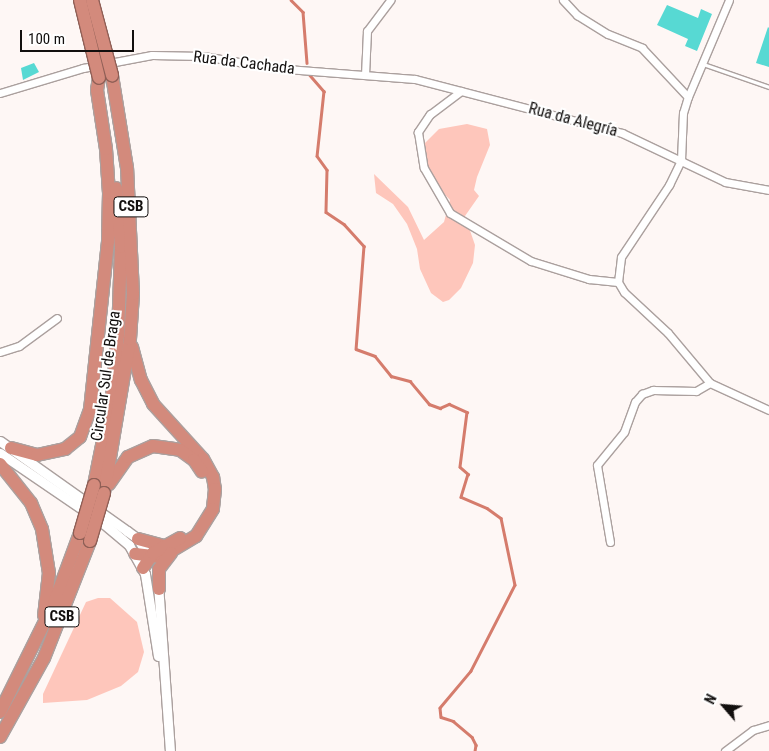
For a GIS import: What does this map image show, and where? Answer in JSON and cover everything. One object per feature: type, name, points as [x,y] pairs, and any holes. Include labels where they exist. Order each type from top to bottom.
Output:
[{"type":"highway","name":"Circular Sul de Braga","points":[[0,712],[21,687],[55,634],[99,489],[130,339],[131,208],[124,137],[80,0]]},
{"type":"highway","name":"Circular Sul de Braga","points":[[92,0],[106,77],[113,146],[121,272],[116,365],[99,489]]},
{"type":"highway","points":[[5,451],[37,455],[65,449],[80,437],[90,410],[108,241],[109,193],[106,149],[97,90],[106,77]]},
{"type":"highway","points":[[130,339],[141,380],[152,404],[196,449],[213,477],[215,499],[209,519],[196,536],[169,548],[138,540]]},
{"type":"highway","points":[[99,489],[122,463],[136,451],[163,446],[188,455],[204,476],[206,506],[189,532],[161,557],[146,562],[135,554]]},
{"type":"highway","points":[[0,464],[30,503],[42,529],[49,573],[42,629]]},
{"type":"highway","name":"Circular Sul de Braga","points":[[0,736],[21,687],[42,629],[85,537]]},
{"type":"highway","points":[[159,589],[159,569],[169,548]]},
{"type":"main road","points":[[0,441],[5,451],[104,524],[135,554]]},
{"type":"main road","points":[[5,451],[138,540],[159,589],[170,751]]},
{"type":"main road","points":[[146,562],[166,705]]},
{"type":"street","points":[[365,76],[367,30],[390,0]]},
{"type":"street","points":[[563,0],[577,15],[608,34],[642,48],[688,97]]},
{"type":"street","points":[[729,0],[688,97],[683,114],[681,160],[669,185],[621,257],[618,282],[624,292],[668,333],[710,383],[769,410]]},
{"type":"street","name":"Rua da Cachada","points":[[0,93],[83,68],[152,55],[204,56],[274,68],[415,79],[461,91]]},
{"type":"street","points":[[461,91],[430,114],[418,132],[424,168],[450,213],[531,261],[589,279],[618,282]]},
{"type":"street","name":"Rua da Alegría","points":[[461,91],[622,133],[725,182],[769,190]]},
{"type":"street","points":[[0,352],[19,346],[57,318]]},
{"type":"street","points":[[610,542],[597,465],[624,432],[635,402],[642,394],[653,390],[696,391],[710,383]]},
{"type":"street","points":[[725,751],[753,730],[769,725]]},
{"type":"lane","points":[[702,64],[769,87]]},
{"type":"shaded area","points":[[467,124],[487,129],[490,145],[477,177],[474,190],[479,196],[465,216],[475,245],[473,263],[461,288],[449,300],[443,302],[431,293],[420,269],[417,249],[407,224],[393,204],[376,193],[374,174],[408,207],[424,240],[444,222],[450,200],[422,170],[418,150],[439,129]]},
{"type":"shaded area","points":[[98,598],[110,598],[137,622],[144,652],[138,672],[121,686],[87,700],[43,703],[43,694],[86,602]]},
{"type":"building","points":[[667,5],[698,18],[701,9],[712,14],[697,51],[685,46],[688,39],[657,25]]},
{"type":"building","points":[[769,28],[769,67],[756,63]]},
{"type":"building","points":[[34,63],[39,72],[23,80],[21,68]]},
{"type":"waterway","points":[[291,0],[303,12],[307,63]]},
{"type":"waterway","points":[[309,74],[324,91],[317,156],[327,170],[326,212],[344,224],[364,246],[356,349],[375,356],[391,376],[410,381],[429,404],[440,408],[449,404],[467,412],[460,467],[468,474],[461,497],[487,508],[501,518],[515,585],[471,671],[440,708],[441,717],[453,721],[472,737],[476,745],[475,751]]}]
